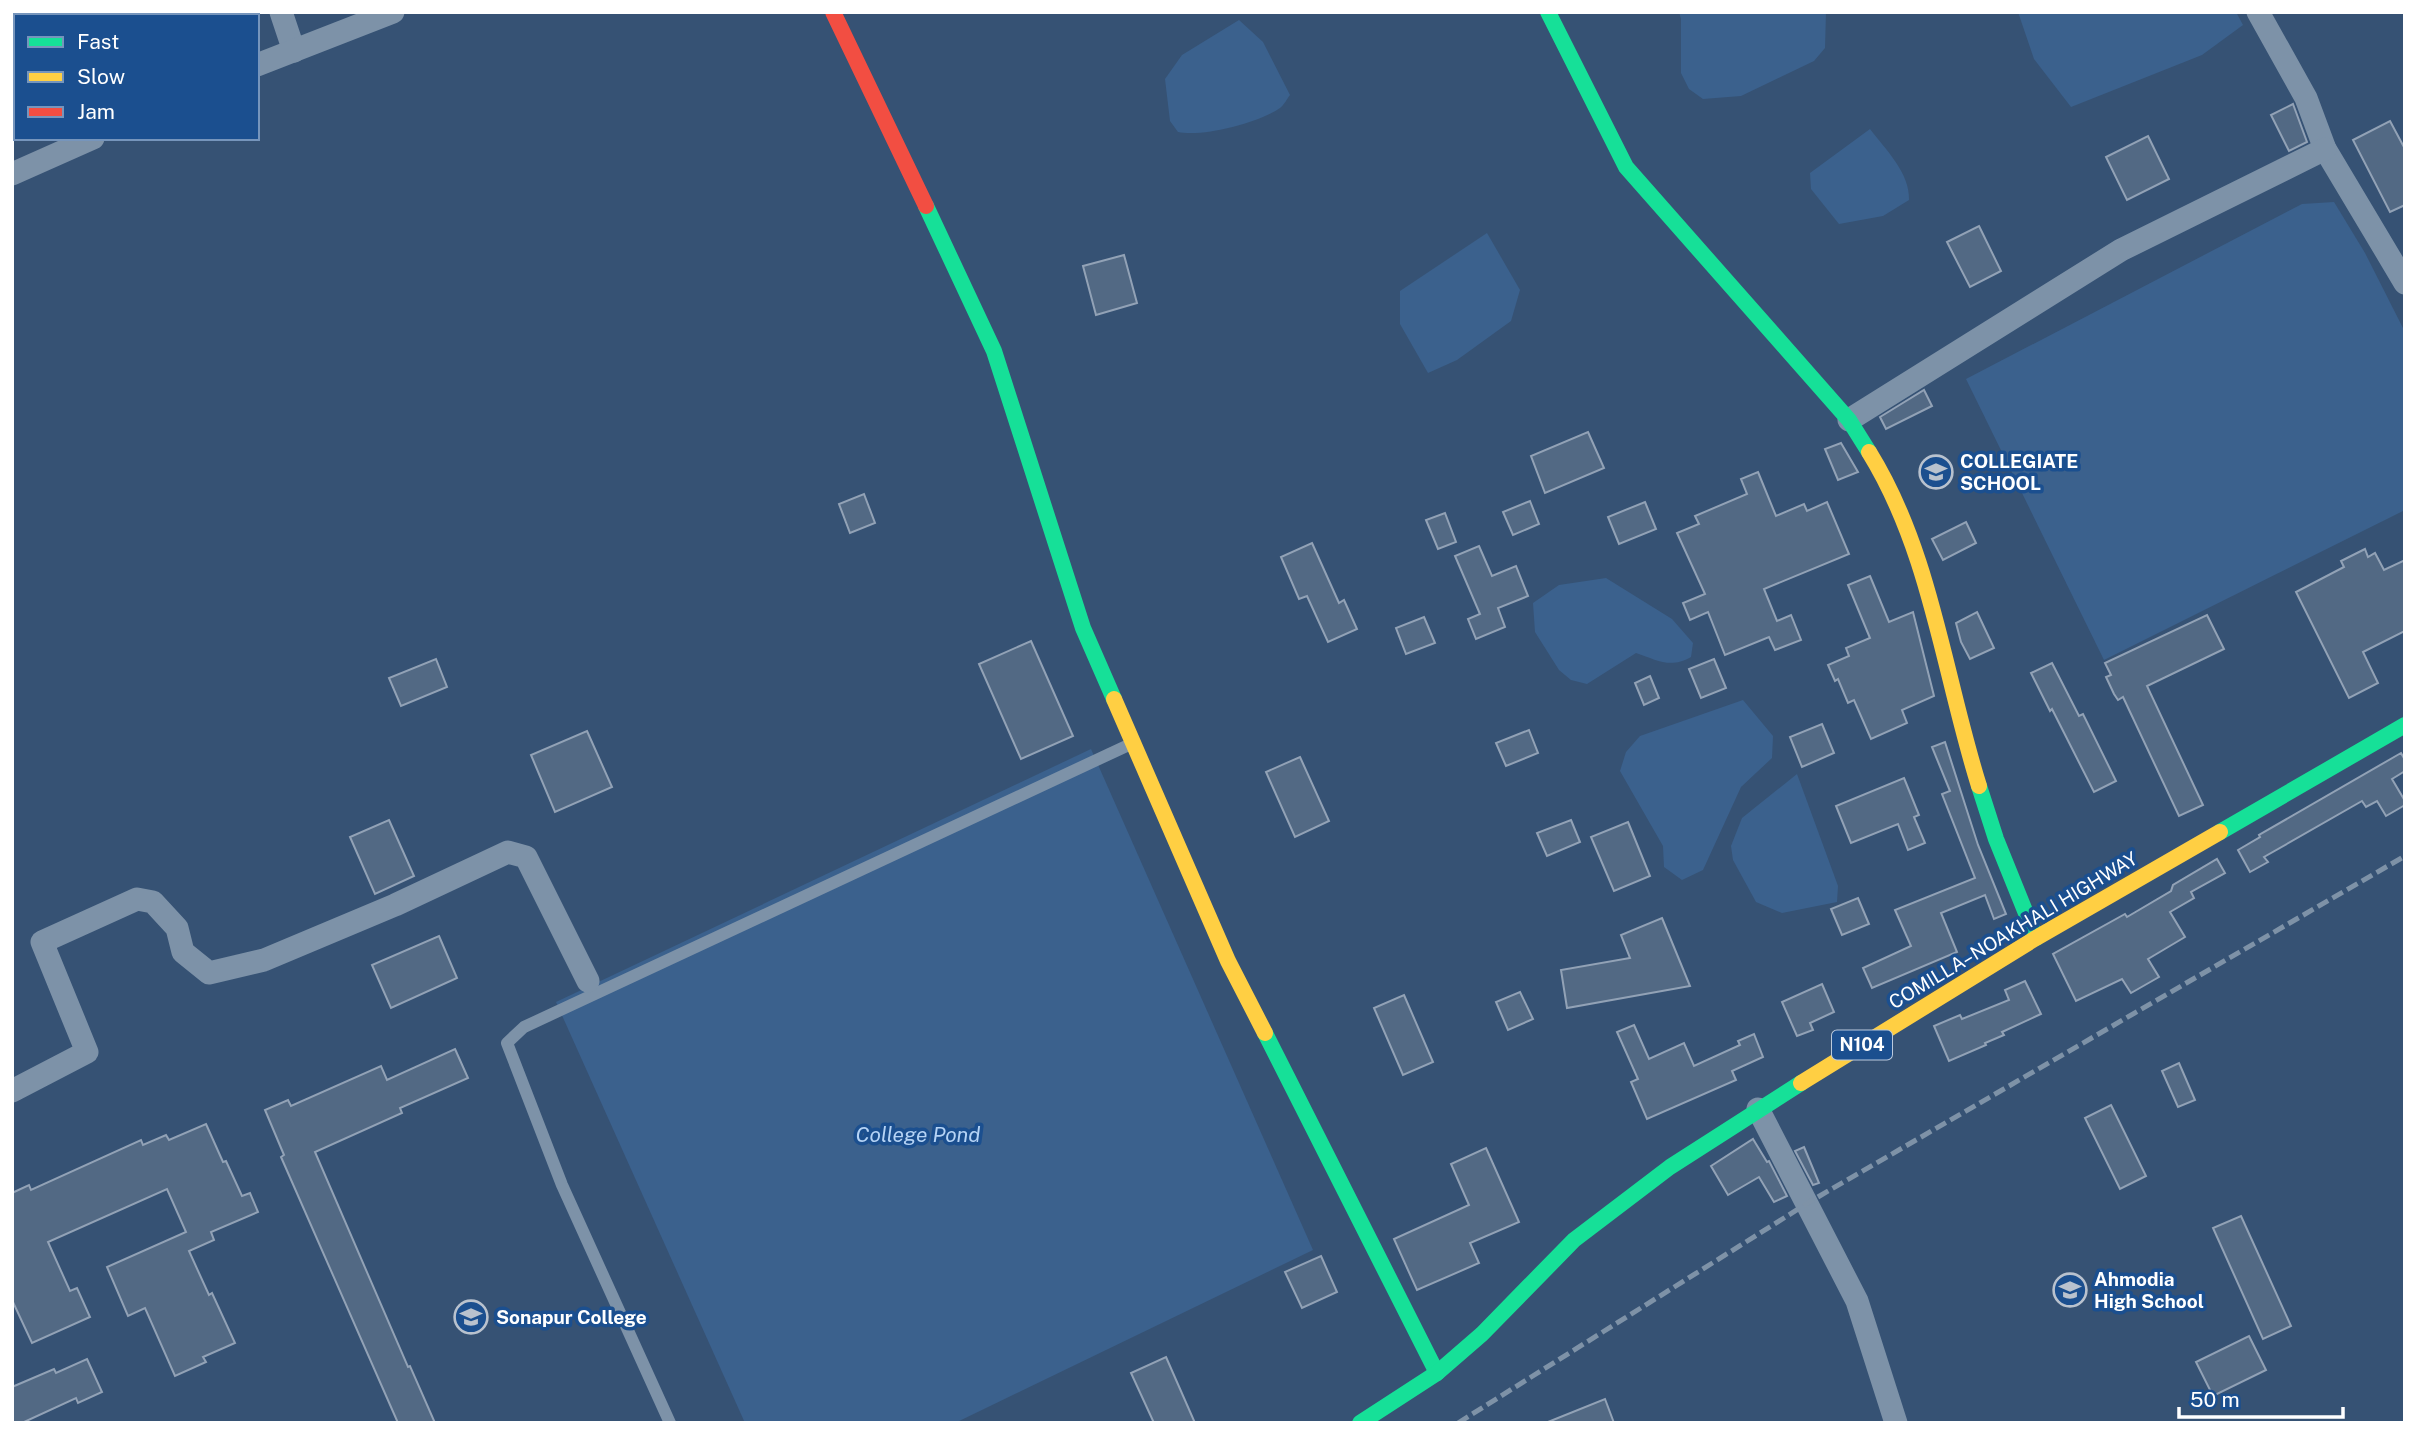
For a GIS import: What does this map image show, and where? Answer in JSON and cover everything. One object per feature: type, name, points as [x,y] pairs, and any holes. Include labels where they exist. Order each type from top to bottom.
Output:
[{"type":"main road","points":[[833,12],[994,351],[1083,628],[1228,961],[1437,1373]]},
{"type":"main road","points":[[1548,12],[1626,167],[1849,420],[1883,475],[1917,559],[1942,644],[1972,764],[1996,839],[2036,938]]},
{"type":"main road","name":"COMILLA–NOAKHALI HIGHWAY","points":[[1360,1423],[1437,1373],[1482,1334],[1574,1240],[1670,1167],[1758,1109],[2036,938],[2405,725]]},
{"type":"street","points":[[281,12],[294,51]]},
{"type":"street","points":[[259,64],[393,12]]},
{"type":"street","points":[[2258,12],[2306,98],[2325,149],[2405,283]]},
{"type":"street","points":[[12,174],[88,140]]},
{"type":"street","points":[[1849,420],[2122,250],[2325,149]]},
{"type":"street","points":[[12,1091],[87,1052],[42,942],[137,899],[153,902],[177,928],[183,952],[209,973],[264,960],[395,905],[508,852],[526,857],[588,981]]},
{"type":"street","points":[[1758,1109],[1857,1301],[1896,1423]]},
{"type":"lane","points":[[670,1423],[562,1185],[507,1043],[524,1027],[1133,743]]},
{"type":"water","points":[[1679,12],[1826,12],[1825,48],[1814,61],[1741,96],[1703,99],[1689,89],[1681,73]]},
{"type":"water","points":[[2018,12],[2236,12],[2243,25],[2202,55],[2071,107],[2034,59]]},
{"type":"water","points":[[1239,20],[1263,42],[1290,95],[1280,108],[1245,124],[1216,131],[1178,132],[1170,121],[1165,79],[1182,55]]},
{"type":"water","points":[[1870,129],[1906,180],[1909,200],[1883,216],[1839,224],[1811,189],[1810,173]]},
{"type":"water","points":[[2334,202],[2365,253],[2405,332],[2405,510],[2104,660],[1966,379],[2302,204]]},
{"type":"water","points":[[1487,233],[1520,290],[1511,321],[1457,360],[1428,373],[1400,324],[1400,291]]},
{"type":"water","points":[[1606,578],[1672,619],[1693,643],[1691,657],[1670,663],[1636,653],[1587,684],[1571,680],[1559,670],[1535,632],[1533,603],[1559,585]]},
{"type":"water","points":[[1743,700],[1773,736],[1772,758],[1741,787],[1703,870],[1682,880],[1664,867],[1663,846],[1620,771],[1626,752],[1640,736]]},
{"type":"water","name":"College Pond","points":[[1091,749],[1313,1250],[955,1423],[745,1423],[556,1002]]},
{"type":"water","points":[[1797,774],[1838,886],[1837,902],[1782,913],[1756,902],[1733,860],[1731,846],[1742,818]]},
{"type":"building","points":[[2293,104],[2307,142],[2289,151],[2271,115]]},
{"type":"building","points":[[2390,121],[2405,149],[2405,205],[2390,212],[2353,140]]},
{"type":"building","points":[[2148,136],[2169,179],[2127,200],[2106,157]]},
{"type":"building","points":[[1979,226],[2001,271],[1970,287],[1947,242]]},
{"type":"building","points":[[1124,255],[1137,303],[1096,315],[1083,266]]},
{"type":"building","points":[[1924,390],[1932,406],[1886,429],[1880,417]]},
{"type":"building","points":[[1588,432],[1604,468],[1545,493],[1531,456]]},
{"type":"building","points":[[1841,443],[1858,472],[1838,480],[1825,449]]},
{"type":"building","points":[[1758,472],[1776,516],[1804,504],[1807,511],[1827,502],[1849,554],[1764,589],[1777,621],[1791,615],[1801,640],[1775,650],[1769,637],[1725,655],[1708,612],[1690,620],[1683,603],[1705,594],[1677,533],[1699,524],[1695,516],[1747,494],[1741,479]]},
{"type":"building","points":[[864,494],[875,523],[850,533],[839,504]]},
{"type":"building","points":[[1530,501],[1539,524],[1513,535],[1503,512]]},
{"type":"building","points":[[1645,502],[1656,529],[1619,544],[1608,517]]},
{"type":"building","points":[[1445,513],[1456,542],[1438,549],[1426,520]]},
{"type":"building","points":[[1966,522],[1976,543],[1943,560],[1932,539]]},
{"type":"building","points":[[1312,543],[1339,603],[1344,600],[1357,629],[1328,642],[1307,596],[1299,599],[1281,557]]},
{"type":"building","points":[[1479,546],[1492,576],[1516,566],[1528,596],[1498,608],[1505,627],[1476,639],[1468,619],[1480,614],[1455,556]]},
{"type":"building","points":[[2365,549],[2368,557],[2375,553],[2384,570],[2405,560],[2405,631],[2363,652],[2378,683],[2349,698],[2296,592],[2344,567],[2341,561]]},
{"type":"building","points":[[1870,576],[1889,622],[1913,612],[1934,696],[1902,710],[1907,723],[1871,739],[1854,700],[1848,703],[1838,679],[1835,681],[1828,665],[1849,656],[1846,648],[1870,638],[1848,585]]},
{"type":"building","points":[[1977,612],[1994,648],[1970,659],[1961,642],[1956,623]]},
{"type":"building","points":[[2207,615],[2224,649],[2147,686],[2203,805],[2179,816],[2123,697],[2118,700],[2114,694],[2106,677],[2111,675],[2105,663]]},
{"type":"building","points":[[1424,617],[1435,643],[1406,654],[1396,628]]},
{"type":"building","points":[[1031,641],[1073,736],[1021,759],[979,664]]},
{"type":"building","points":[[436,659],[447,687],[401,706],[389,678]]},
{"type":"building","points":[[1714,659],[1726,688],[1701,698],[1689,669]]},
{"type":"building","points":[[2052,663],[2079,716],[2083,714],[2116,781],[2094,792],[2031,673]]},
{"type":"building","points":[[1650,676],[1659,698],[1644,705],[1635,683]]},
{"type":"building","points":[[1822,724],[1834,753],[1802,767],[1790,737]]},
{"type":"building","points":[[1529,730],[1538,753],[1506,766],[1496,743]]},
{"type":"building","points":[[587,731],[612,787],[555,812],[531,755]]},
{"type":"building","points":[[1945,742],[1978,845],[2006,914],[1994,919],[1985,895],[1941,913],[1957,952],[1872,988],[1863,968],[1911,946],[1895,910],[1975,878],[1942,794],[1950,791],[1932,747]]},
{"type":"building","points":[[2401,753],[2405,760],[2405,771],[2392,779],[2405,805],[2386,816],[2377,801],[2366,807],[2362,801],[2264,857],[2268,862],[2250,872],[2238,850],[2260,837],[2259,835]]},
{"type":"building","points":[[1300,757],[1329,821],[1295,837],[1266,772]]},
{"type":"building","points":[[1904,778],[1919,815],[1914,817],[1925,843],[1908,850],[1898,824],[1851,843],[1836,806]]},
{"type":"building","points":[[389,820],[414,876],[375,894],[350,837]]},
{"type":"building","points":[[1571,820],[1580,842],[1547,856],[1537,833]]},
{"type":"building","points":[[1628,822],[1650,876],[1614,891],[1591,837]]},
{"type":"building","points":[[2217,859],[2225,873],[2191,892],[2194,898],[2170,912],[2185,937],[2148,959],[2159,977],[2131,993],[2122,979],[2076,1001],[2053,954],[2125,914],[2127,917]]},
{"type":"building","points":[[1858,898],[1869,924],[1842,935],[1831,909]]},
{"type":"building","points":[[1662,918],[1690,986],[1567,1008],[1561,970],[1630,958],[1621,935]]},
{"type":"building","points":[[439,936],[457,978],[391,1008],[372,965]]},
{"type":"building","points":[[2025,981],[2041,1014],[2002,1032],[2004,1035],[1985,1043],[1986,1045],[1949,1061],[1934,1026],[1960,1015],[1962,1019],[2009,1000],[2005,990]]},
{"type":"building","points":[[1822,984],[1834,1012],[1810,1023],[1813,1030],[1797,1036],[1782,1002]]},
{"type":"building","points":[[1520,992],[1533,1019],[1508,1030],[1496,1002]]},
{"type":"building","points":[[1404,995],[1433,1062],[1403,1075],[1374,1008]]},
{"type":"building","points":[[1634,1025],[1649,1059],[1684,1043],[1694,1066],[1740,1045],[1738,1041],[1754,1034],[1763,1057],[1732,1071],[1736,1080],[1647,1119],[1631,1082],[1638,1079],[1617,1032]]},
{"type":"building","points":[[455,1049],[468,1078],[400,1108],[402,1113],[315,1152],[435,1423],[398,1423],[281,1157],[284,1155],[265,1110],[288,1100],[291,1106],[381,1066],[387,1080]]},
{"type":"building","points":[[2179,1063],[2195,1100],[2178,1107],[2162,1071]]},
{"type":"building","points":[[2111,1105],[2146,1176],[2120,1189],[2085,1118]]},
{"type":"building","points":[[206,1124],[242,1196],[250,1193],[258,1212],[211,1232],[214,1240],[189,1251],[235,1343],[203,1357],[206,1362],[175,1376],[145,1308],[128,1316],[107,1267],[186,1232],[167,1189],[48,1242],[70,1291],[77,1288],[90,1317],[32,1343],[12,1300],[12,1193],[29,1185],[31,1190],[141,1140],[143,1145],[166,1135],[169,1140]]},
{"type":"building","points":[[1753,1139],[1767,1162],[1769,1161],[1787,1196],[1774,1202],[1759,1177],[1728,1195],[1711,1166]]},
{"type":"building","points":[[1804,1147],[1819,1183],[1813,1185],[1795,1151]]},
{"type":"building","points":[[1486,1148],[1519,1222],[1470,1243],[1479,1263],[1417,1290],[1394,1239],[1469,1205],[1451,1164]]},
{"type":"building","points":[[2241,1216],[2291,1326],[2263,1339],[2213,1228]]},
{"type":"building","points":[[1321,1256],[1337,1292],[1302,1308],[1285,1272]]},
{"type":"building","points":[[2249,1336],[2266,1370],[2213,1396],[2196,1362]]},
{"type":"building","points":[[1166,1357],[1195,1423],[1154,1423],[1131,1373]]},
{"type":"building","points":[[87,1359],[102,1392],[78,1403],[76,1398],[22,1423],[12,1423],[12,1387],[54,1369],[56,1373]]},
{"type":"building","points":[[1605,1399],[1614,1423],[1548,1423],[1548,1422]]},
{"type":"railway","points":[[1458,1423],[1811,1201],[2405,856]]},
{"type":"traffic: fast","points":[[1548,12],[1626,167],[1849,420],[1869,452]]},
{"type":"traffic: fast","points":[[926,206],[994,351],[1083,628],[1114,699]]},
{"type":"traffic: fast","points":[[2220,832],[2405,725]]},
{"type":"traffic: fast","points":[[1979,786],[1996,839],[2036,938]]},
{"type":"traffic: fast","points":[[1265,1033],[1437,1373]]},
{"type":"traffic: fast","points":[[1360,1423],[1437,1373],[1482,1334],[1574,1240],[1670,1167],[1801,1083]]},
{"type":"traffic: slow","points":[[1869,452],[1890,491],[1922,572],[1979,786]]},
{"type":"traffic: slow","points":[[1114,699],[1228,961],[1265,1033]]},
{"type":"traffic: slow","points":[[1801,1083],[2036,938],[2220,832]]},
{"type":"traffic: jam","points":[[833,12],[926,206]]},
{"type":"place","name":"COLLEGIATE SCHOOL","points":[[1936,472]]},
{"type":"place","name":"Ahmodia High School","points":[[2070,1290]]},
{"type":"place","name":"Sonapur College","points":[[471,1317]]}]
